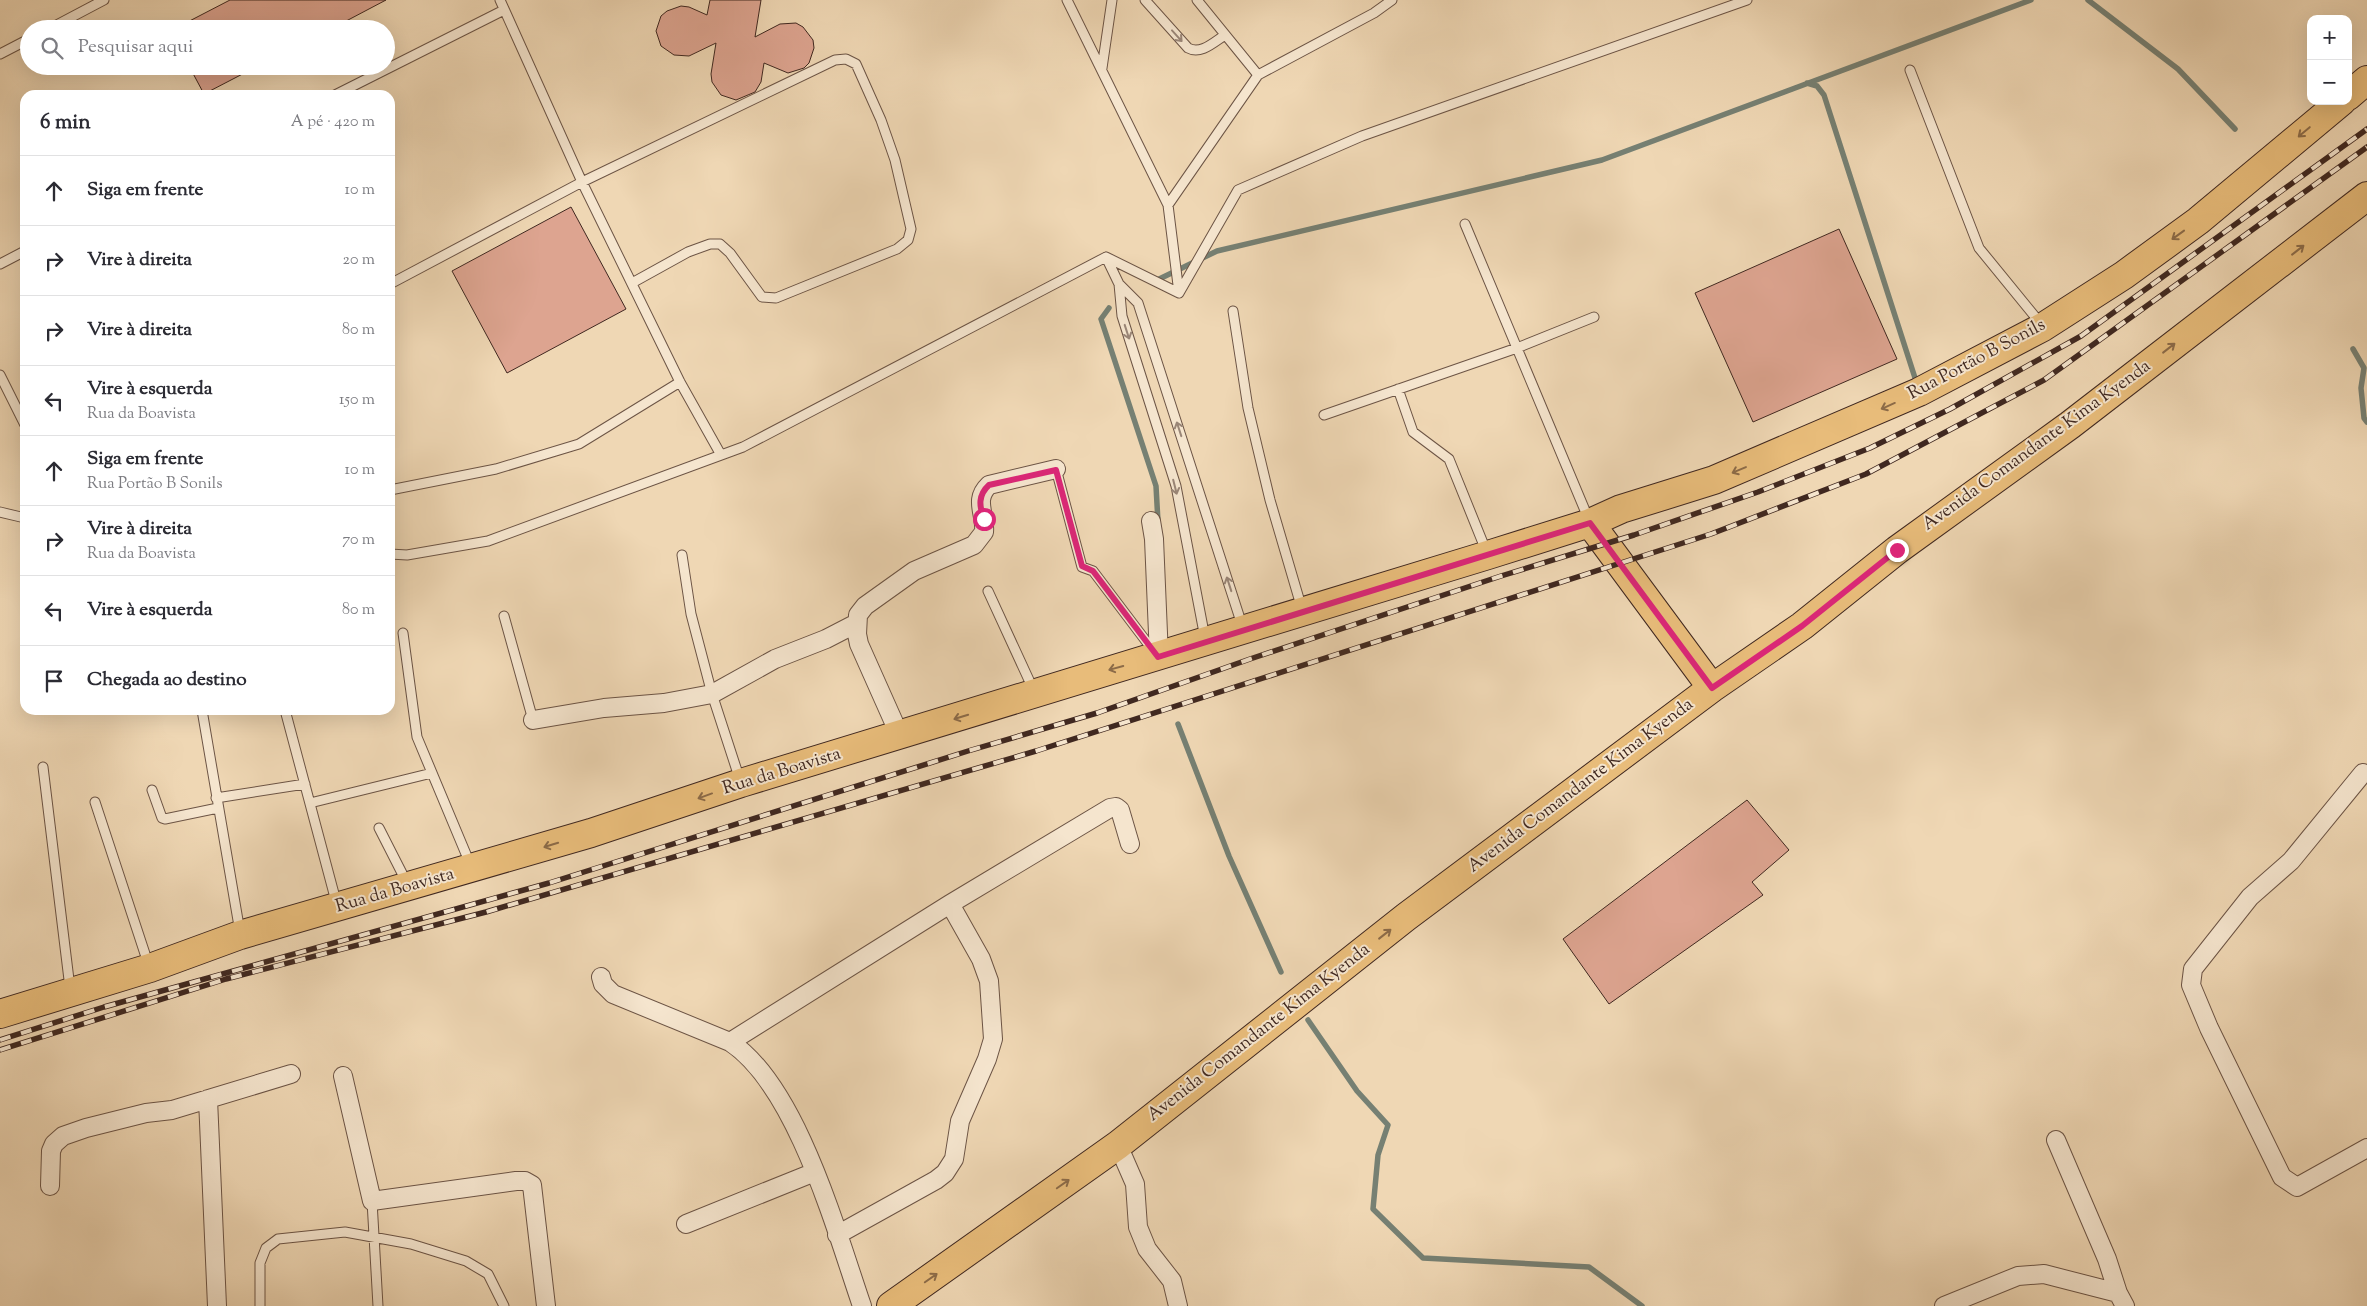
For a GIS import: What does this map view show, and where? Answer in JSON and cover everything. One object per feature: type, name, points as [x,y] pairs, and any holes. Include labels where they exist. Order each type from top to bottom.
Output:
[{"type":"main road","points":[[2352,93],[2367,80]]},
{"type":"main road","name":"Rua Portão B Sonils","points":[[1564,531],[1621,510],[1714,480],[1835,430],[1919,392],[2043,326],[2124,275],[2198,221],[2337,105]]},
{"type":"main road","name":"Avenida Comandante Kima Kyenda","points":[[891,1306],[1118,1145],[1406,917],[1712,688],[1802,626],[1927,528],[2070,424],[2367,196]]},
{"type":"main road","points":[[1590,523],[1712,688]]},
{"type":"main road","name":"Rua da Boavista","points":[[0,1014],[150,968],[240,935],[591,833],[741,783],[900,736],[1110,669],[1158,657],[1564,531]]},
{"type":"street","points":[[900,736],[859,644],[856,623],[860,610],[914,571],[974,545],[984,532],[980,498],[983,491],[989,485],[1056,470]]},
{"type":"street","points":[[1151,521],[1154,539],[1158,657]]},
{"type":"street","points":[[533,720],[604,708],[664,703],[712,694],[775,659],[826,639],[856,623]]},
{"type":"street","points":[[2363,773],[2291,861],[2250,897],[2193,969],[2191,985],[2209,1028],[2282,1176],[2297,1187],[2367,1148]]},
{"type":"street","points":[[730,1042],[950,904],[1112,808],[1116,807],[1120,810],[1130,844]]},
{"type":"street","points":[[837,1235],[936,1180],[945,1173],[954,1158],[960,1121],[987,1059],[993,1038],[989,982],[982,959],[950,904]]},
{"type":"street","points":[[601,977],[603,984],[614,994],[730,1042],[742,1050],[757,1065],[787,1110],[815,1172],[862,1306]]},
{"type":"street","points":[[50,1186],[50,1151],[54,1144],[63,1136],[86,1128],[146,1113],[172,1110],[292,1074]]},
{"type":"street","points":[[343,1076],[372,1201],[400,1195],[525,1180],[532,1185],[535,1196],[546,1306]]},
{"type":"street","points":[[208,1099],[217,1306]]},
{"type":"street","points":[[2056,1140],[2107,1259],[2122,1300]]},
{"type":"street","points":[[1118,1145],[1135,1184],[1138,1227],[1147,1249],[1172,1281],[1178,1306]]},
{"type":"street","points":[[686,1224],[815,1172]]},
{"type":"street","points":[[1944,1306],[2018,1276],[2044,1274],[2122,1300]]},
{"type":"lane","points":[[66,20],[104,0]]},
{"type":"lane","points":[[500,0],[582,182],[680,382],[722,455]]},
{"type":"lane","points":[[1067,0],[1168,205],[1179,293]]},
{"type":"lane","points":[[1102,68],[1112,0]]},
{"type":"lane","points":[[1145,0],[1188,48],[1192,50],[1200,50],[1226,35]]},
{"type":"lane","points":[[1197,0],[1258,75]]},
{"type":"lane","points":[[1168,205],[1258,75],[1374,13],[1392,0]]},
{"type":"lane","points":[[1179,293],[1238,190],[1362,136],[1747,0]]},
{"type":"lane","points":[[395,65],[504,10]]},
{"type":"lane","points":[[0,54],[20,44]]},
{"type":"lane","points":[[395,281],[582,182],[835,60],[846,59],[856,64],[881,120],[895,160],[910,230],[908,240],[897,249],[776,298],[762,297],[730,253],[720,244],[710,244],[688,252],[632,283]]},
{"type":"lane","points":[[1910,70],[1979,248],[2043,326]]},
{"type":"lane","points":[[345,90],[375,75]]},
{"type":"lane","points":[[1465,224],[1590,523]]},
{"type":"lane","points":[[0,264],[20,254]]},
{"type":"lane","points":[[1106,257],[1179,293]]},
{"type":"lane","points":[[1106,257],[1119,284],[1138,303],[1244,630]]},
{"type":"lane","points":[[395,554],[407,555],[488,540],[743,447],[1106,257]]},
{"type":"lane","points":[[1119,284],[1122,316],[1176,486],[1205,642]]},
{"type":"lane","points":[[1233,311],[1248,408],[1270,500],[1303,612]]},
{"type":"lane","points":[[1324,415],[1517,348],[1594,317]]},
{"type":"lane","points":[[0,375],[20,415]]},
{"type":"lane","points":[[395,489],[496,468],[579,444],[680,382]]},
{"type":"lane","points":[[1398,389],[1413,432],[1449,459],[1488,555]]},
{"type":"lane","points":[[1056,470],[1082,566],[1093,571],[1158,657]]},
{"type":"lane","points":[[0,512],[20,517]]},
{"type":"lane","points":[[682,555],[691,614],[712,694],[741,783]]},
{"type":"lane","points":[[988,591],[1035,694]]},
{"type":"lane","points":[[504,616],[533,720]]},
{"type":"lane","points":[[403,633],[417,737],[472,869]]},
{"type":"lane","points":[[203,715],[240,935]]},
{"type":"lane","points":[[287,715],[338,908]]},
{"type":"lane","points":[[43,767],[70,994]]},
{"type":"lane","points":[[310,803],[432,773]]},
{"type":"lane","points":[[216,798],[305,784]]},
{"type":"lane","points":[[152,790],[162,818],[165,819],[218,808]]},
{"type":"lane","points":[[95,802],[150,968]]},
{"type":"lane","points":[[379,828],[408,886]]},
{"type":"lane","points":[[372,1201],[378,1306]]},
{"type":"lane","points":[[260,1306],[260,1263],[266,1248],[278,1239],[345,1232],[374,1236],[466,1260],[488,1274],[504,1306]]},
{"type":"building","points":[[230,0],[386,0],[348,20],[191,20]]},
{"type":"building","points":[[710,0],[761,0],[755,37],[780,24],[796,23],[803,27],[813,40],[814,48],[809,63],[804,68],[788,73],[764,63],[761,82],[755,92],[736,100],[721,95],[712,82],[711,74],[716,43],[689,56],[674,55],[661,46],[656,31],[661,16],[667,11],[681,6],[689,7],[707,15]]},
{"type":"building","points":[[194,75],[241,75],[212,90],[202,90]]},
{"type":"building","points":[[571,207],[626,309],[507,373],[452,271]]},
{"type":"building","points":[[1839,229],[1897,359],[1753,422],[1695,293]]},
{"type":"building","points":[[1747,800],[1789,850],[1752,882],[1763,895],[1609,1004],[1563,939]]},
{"type":"waterway","points":[[1153,282],[1217,251],[1602,160],[2031,0]]},
{"type":"waterway","points":[[2088,0],[2178,69],[2235,129]]},
{"type":"waterway","points":[[1807,83],[1817,86],[1824,95],[1916,381]]},
{"type":"waterway","points":[[1109,308],[1101,319],[1156,486],[1158,522]]},
{"type":"waterway","points":[[2353,349],[2364,368],[2361,388],[2364,418],[2367,422]]},
{"type":"waterway","points":[[1178,724],[1229,856],[1281,972]]},
{"type":"waterway","points":[[1308,1020],[1357,1091],[1388,1125],[1378,1155],[1373,1209],[1423,1258],[1589,1267],[1642,1306]]},
{"type":"railway","points":[[0,1040],[104,1007],[549,883],[968,751],[1097,713],[1250,659],[1501,576],[1634,535],[1758,492],[1870,448],[1950,409],[2081,336],[2367,129]]},
{"type":"railway","points":[[0,1050],[226,979],[486,912],[1036,751],[1711,534],[1866,474],[2044,380],[2367,147]]},
{"type":"route","points":[[984,519],[981,512],[980,498],[983,491],[989,485],[1000,481],[1056,470],[1082,566],[1093,571],[1118,601],[1158,657],[1590,523],[1712,688],[1802,626],[1897,550]]}]
